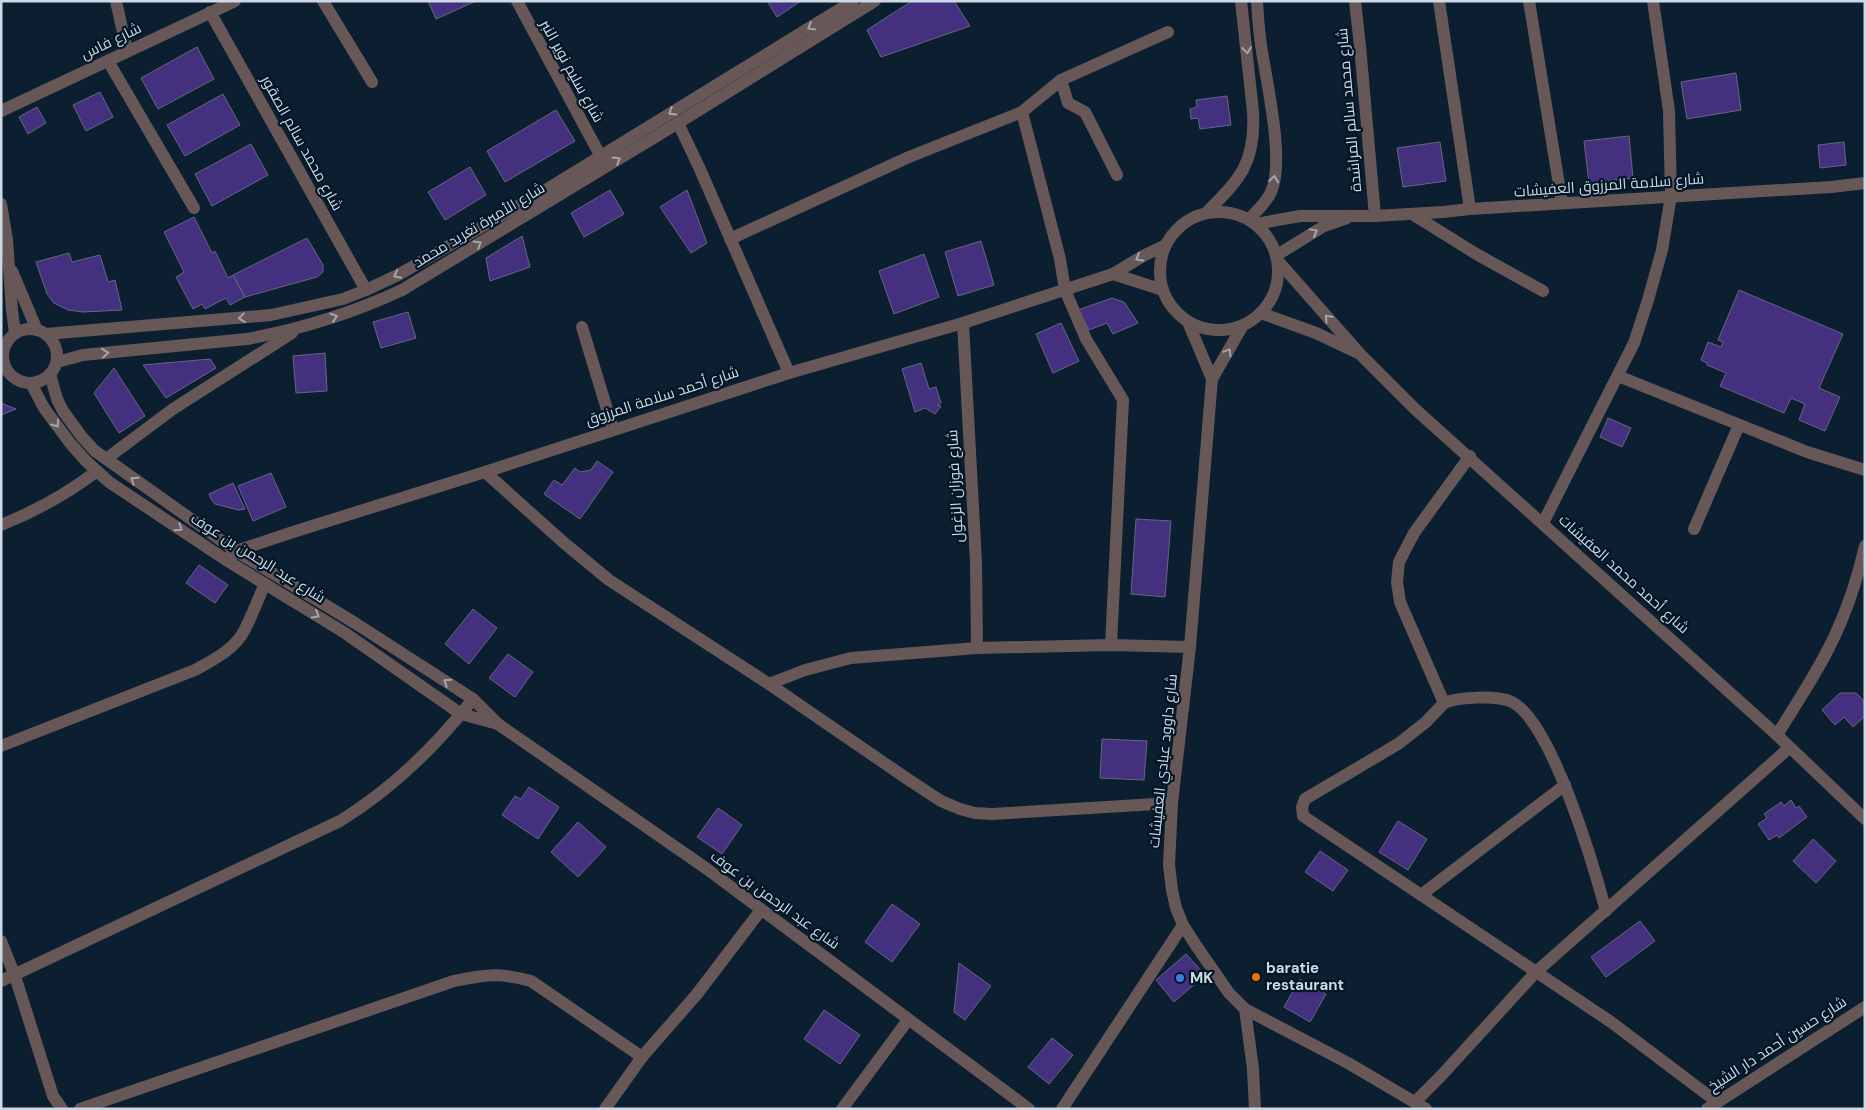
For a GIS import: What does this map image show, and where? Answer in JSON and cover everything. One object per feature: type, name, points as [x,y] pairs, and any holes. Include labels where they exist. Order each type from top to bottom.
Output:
[{"type":"street","points":[[116,1],[127,51]]},
{"type":"street","name":"شارع فاس","points":[[1,111],[235,1]]},
{"type":"street","points":[[323,1],[372,82]]},
{"type":"street","name":"شارع سليم نوير النبر","points":[[517,1],[600,155]]},
{"type":"street","name":"شارع الأميرة تغريد محمد","points":[[41,332],[271,314],[334,301],[366,290],[398,275],[539,194],[853,1]]},
{"type":"street","name":"شارع الأميرة تغريد محمد","points":[[57,362],[83,355],[247,339],[299,328],[370,304],[402,290],[875,1]]},
{"type":"street","points":[[1206,213],[1233,186],[1252,150],[1254,112],[1241,1]]},
{"type":"street","points":[[1253,222],[1271,192],[1276,159],[1275,136],[1257,1]]},
{"type":"street","name":"شارع محمد سالم المراشدة","points":[[1355,1],[1375,216]]},
{"type":"street","points":[[1439,1],[1470,209]]},
{"type":"street","points":[[1529,1],[1562,204]]},
{"type":"street","points":[[1543,523],[1634,343],[1662,250],[1671,196],[1669,111],[1653,1]]},
{"type":"street","name":"شارع محمد سالم الصقور","points":[[210,12],[366,290]]},
{"type":"street","points":[[730,239],[909,157],[1022,112],[1061,80],[1168,32]]},
{"type":"street","points":[[108,61],[194,208]]},
{"type":"street","points":[[1061,80],[1068,103],[1085,112],[1117,175]]},
{"type":"street","points":[[1022,112],[1060,259],[1065,290],[1086,340],[1123,400],[1110,645]]},
{"type":"street","points":[[678,123],[789,373]]},
{"type":"street","name":"شارع سلامة المرزوق العفيشات","points":[[1253,222],[1300,216],[1412,214],[1671,196],[1812,189],[1865,183]]},
{"type":"street","points":[[1,204],[9,265],[12,310],[3,364],[14,378],[22,382],[41,381],[50,374],[57,362],[56,346],[52,339],[41,332],[29,329],[9,337]]},
{"type":"street","points":[[1228,212],[1253,222],[1265,232],[1278,258],[1277,284],[1274,294],[1261,313],[1243,325],[1220,330],[1208,329],[1188,322],[1176,312],[1163,290],[1160,263],[1172,234],[1193,217],[1206,213],[1228,212]]},
{"type":"street","points":[[1412,214],[1478,255],[1543,291]]},
{"type":"street","name":"شارع سلامة المرزوق العفيشات","points":[[1278,258],[1324,226],[1355,216]]},
{"type":"street","name":"شارع أحمد سلامة المرزوق","points":[[226,560],[236,551],[485,472],[612,429],[789,373],[963,323],[1113,274],[1166,245]]},
{"type":"street","name":"شارع أحمد محمد العفيشات","points":[[1278,258],[1360,354],[1416,409],[1777,735],[1865,819]]},
{"type":"street","points":[[9,265],[41,332]]},
{"type":"street","points":[[1113,274],[1163,290]]},
{"type":"street","name":"شارع أحمد محمد العفيشات","points":[[1261,313],[1316,334],[1360,354]]},
{"type":"street","name":"شارع داوود عبادي العفيشات","points":[[1188,322],[1212,379]]},
{"type":"street","name":"شارع فوزان الزغول","points":[[963,323],[976,562],[976,648]]},
{"type":"street","name":"شارع داوود عبادي العفيشات","points":[[1243,325],[1212,379],[1190,646],[1172,803],[1169,865],[1172,890],[1183,925],[1229,993],[1245,1009],[1348,1063],[1421,1105]]},
{"type":"street","points":[[582,327],[612,429]]},
{"type":"street","points":[[106,459],[172,409],[299,328]]},
{"type":"street","name":"شارع عبد الرحمن بن عوف","points":[[50,374],[57,399],[73,426],[95,451],[236,551],[355,623],[473,699],[498,724],[707,869],[1029,1109]]},
{"type":"street","points":[[1618,376],[1807,452],[1865,470]]},
{"type":"street","name":"شارع عبد الرحمن بن عوف","points":[[31,383],[55,424],[96,471],[109,482],[226,560],[345,633],[461,714],[498,724]]},
{"type":"street","points":[[1694,528],[1739,425]]},
{"type":"street","points":[[1444,703],[1400,602],[1397,582],[1400,562],[1414,533],[1470,456]]},
{"type":"street","points":[[1,524],[51,502],[75,488],[96,471]]},
{"type":"street","points":[[485,472],[563,542],[609,580],[769,684],[942,801],[975,813],[992,814],[1172,803]]},
{"type":"street","points":[[1777,735],[1811,680],[1836,633],[1854,588],[1865,546]]},
{"type":"street","points":[[1,746],[194,670],[217,658],[231,647],[244,632],[265,584]]},
{"type":"street","points":[[769,684],[805,670],[851,658],[976,648],[1110,645],[1190,646]]},
{"type":"street","points":[[1606,911],[1594,868],[1565,785],[1532,722],[1511,701],[1484,698],[1452,699],[1444,703],[1416,731],[1398,744],[1312,794],[1305,799],[1302,807],[1304,816],[1310,821],[1611,1022],[1712,1105]]},
{"type":"street","points":[[1,981],[340,820],[365,805],[413,765],[473,699]]},
{"type":"street","points":[[1421,1105],[1440,1077],[1536,972],[1789,748]]},
{"type":"street","points":[[1421,895],[1565,785]]},
{"type":"street","points":[[605,1109],[642,1057],[697,994],[761,910]]},
{"type":"street","points":[[1062,1109],[1183,925]]},
{"type":"street","points":[[1,941],[15,976],[53,1096],[62,1109]]},
{"type":"street","points":[[80,1109],[454,982],[489,974],[512,976],[531,981],[642,1057]]},
{"type":"street","name":"شارع حسين أحمد دار الشيخ","points":[[1712,1105],[1865,1007]]},
{"type":"street","points":[[1245,1009],[1254,1069],[1255,1109]]},
{"type":"street","points":[[842,1109],[908,1020]]},
{"type":"building","points":[[428,1],[476,1],[436,19]]},
{"type":"building","points":[[767,1],[801,1],[777,17]]},
{"type":"building","points":[[912,1],[954,1],[970,26],[881,57],[867,30]]},
{"type":"building","points":[[197,47],[214,79],[158,109],[141,78]]},
{"type":"building","points":[[1736,73],[1741,110],[1687,119],[1681,82]]},
{"type":"building","points":[[100,92],[113,117],[86,131],[73,105]]},
{"type":"building","points":[[223,94],[240,125],[185,156],[167,125]]},
{"type":"building","points":[[1227,96],[1231,125],[1200,129],[1198,118],[1191,119],[1190,109],[1197,107],[1196,100]]},
{"type":"building","points":[[37,107],[46,123],[28,134],[19,117]]},
{"type":"building","points":[[556,110],[575,141],[505,182],[487,151]]},
{"type":"building","points":[[1629,136],[1633,178],[1589,183],[1584,141]]},
{"type":"building","points":[[1440,142],[1446,181],[1403,187],[1397,148]]},
{"type":"building","points":[[1844,142],[1846,165],[1820,168],[1818,145]]},
{"type":"building","points":[[251,144],[268,175],[212,206],[195,174]]},
{"type":"building","points":[[470,167],[486,195],[445,220],[428,192]]},
{"type":"building","points":[[610,190],[624,214],[584,237],[571,213]]},
{"type":"building","points":[[687,190],[707,243],[691,253],[660,207]]},
{"type":"building","points":[[194,217],[212,253],[215,251],[228,278],[233,275],[245,297],[230,305],[226,298],[205,309],[202,304],[193,309],[176,277],[184,272],[164,232]]},
{"type":"building","points":[[522,236],[530,267],[490,281],[486,258]]},
{"type":"building","points":[[307,238],[323,265],[323,272],[317,277],[245,297],[233,275]]},
{"type":"building","points":[[981,241],[994,285],[958,296],[945,252]]},
{"type":"building","points":[[69,253],[72,262],[100,255],[108,282],[115,280],[122,310],[83,312],[68,310],[54,303],[47,294],[36,262]]},
{"type":"building","points":[[924,254],[939,297],[894,314],[879,271]]},
{"type":"building","points":[[1739,290],[1843,334],[1819,388],[1840,397],[1825,431],[1799,420],[1805,404],[1791,398],[1784,413],[1720,386],[1726,373],[1707,365],[1707,363],[1701,360],[1708,342],[1721,347],[1723,342],[1718,340]]},
{"type":"building","points":[[1112,298],[1124,302],[1138,323],[1113,334],[1107,323],[1089,330],[1078,310]]},
{"type":"building","points":[[408,312],[416,338],[381,348],[373,322]]},
{"type":"building","points":[[1061,323],[1079,361],[1053,373],[1036,334]]},
{"type":"building","points":[[325,353],[327,391],[296,393],[293,356]]},
{"type":"building","points":[[210,359],[216,368],[166,398],[143,365]]},
{"type":"building","points":[[921,363],[929,389],[936,387],[941,403],[937,405],[941,406],[935,414],[925,408],[915,412],[902,369]]},
{"type":"building","points":[[114,368],[145,416],[119,433],[94,393]]},
{"type":"building","points":[[1,403],[16,409],[1,415]]},
{"type":"building","points":[[1608,418],[1631,428],[1622,447],[1600,437]]},
{"type":"building","points":[[597,461],[613,472],[580,519],[544,494],[554,480],[562,485],[575,468],[580,472],[591,470]]},
{"type":"building","points":[[271,473],[286,507],[253,521],[238,486]]},
{"type":"building","points":[[233,483],[245,509],[238,510],[215,504],[211,499],[209,494]]},
{"type":"building","points":[[1136,519],[1171,521],[1165,597],[1131,594]]},
{"type":"building","points":[[199,565],[228,585],[215,603],[186,583]]},
{"type":"building","points":[[473,609],[497,628],[469,664],[445,644]]},
{"type":"building","points":[[508,654],[533,672],[515,697],[489,678]]},
{"type":"building","points":[[1840,693],[1856,693],[1865,702],[1865,716],[1853,727],[1844,717],[1835,725],[1822,710]]},
{"type":"building","points":[[1102,739],[1147,741],[1144,780],[1100,778]]},
{"type":"building","points":[[529,787],[559,807],[538,839],[502,815],[515,796],[521,799]]},
{"type":"building","points":[[1791,800],[1796,808],[1799,806],[1807,817],[1779,838],[1777,835],[1769,840],[1758,824],[1767,818],[1764,814],[1781,802],[1784,806]]},
{"type":"building","points":[[718,808],[742,825],[722,854],[697,837]]},
{"type":"building","points":[[1398,821],[1427,839],[1408,870],[1379,852]]},
{"type":"building","points":[[578,822],[606,847],[578,877],[551,852]]},
{"type":"building","points":[[1813,839],[1836,861],[1816,883],[1793,861]]},
{"type":"building","points":[[1320,851],[1348,870],[1333,891],[1305,872]]},
{"type":"building","points":[[892,904],[920,924],[892,962],[865,942]]},
{"type":"building","points":[[1640,921],[1655,941],[1606,977],[1591,957]]},
{"type":"building","name":"MK","points":[[1186,954],[1205,975],[1174,1002],[1156,980]]},
{"type":"building","points":[[959,963],[991,986],[965,1020],[954,1012]]},
{"type":"building","points":[[1300,979],[1326,994],[1310,1022],[1284,1007]]},
{"type":"building","points":[[824,1010],[860,1035],[840,1064],[804,1039]]},
{"type":"building","points":[[1052,1038],[1073,1055],[1049,1084],[1028,1067]]},
{"type":"place","name":"baratie restaurant","points":[[1256,977]]},
{"type":"place","name":"MK","points":[[1180,978]]}]
